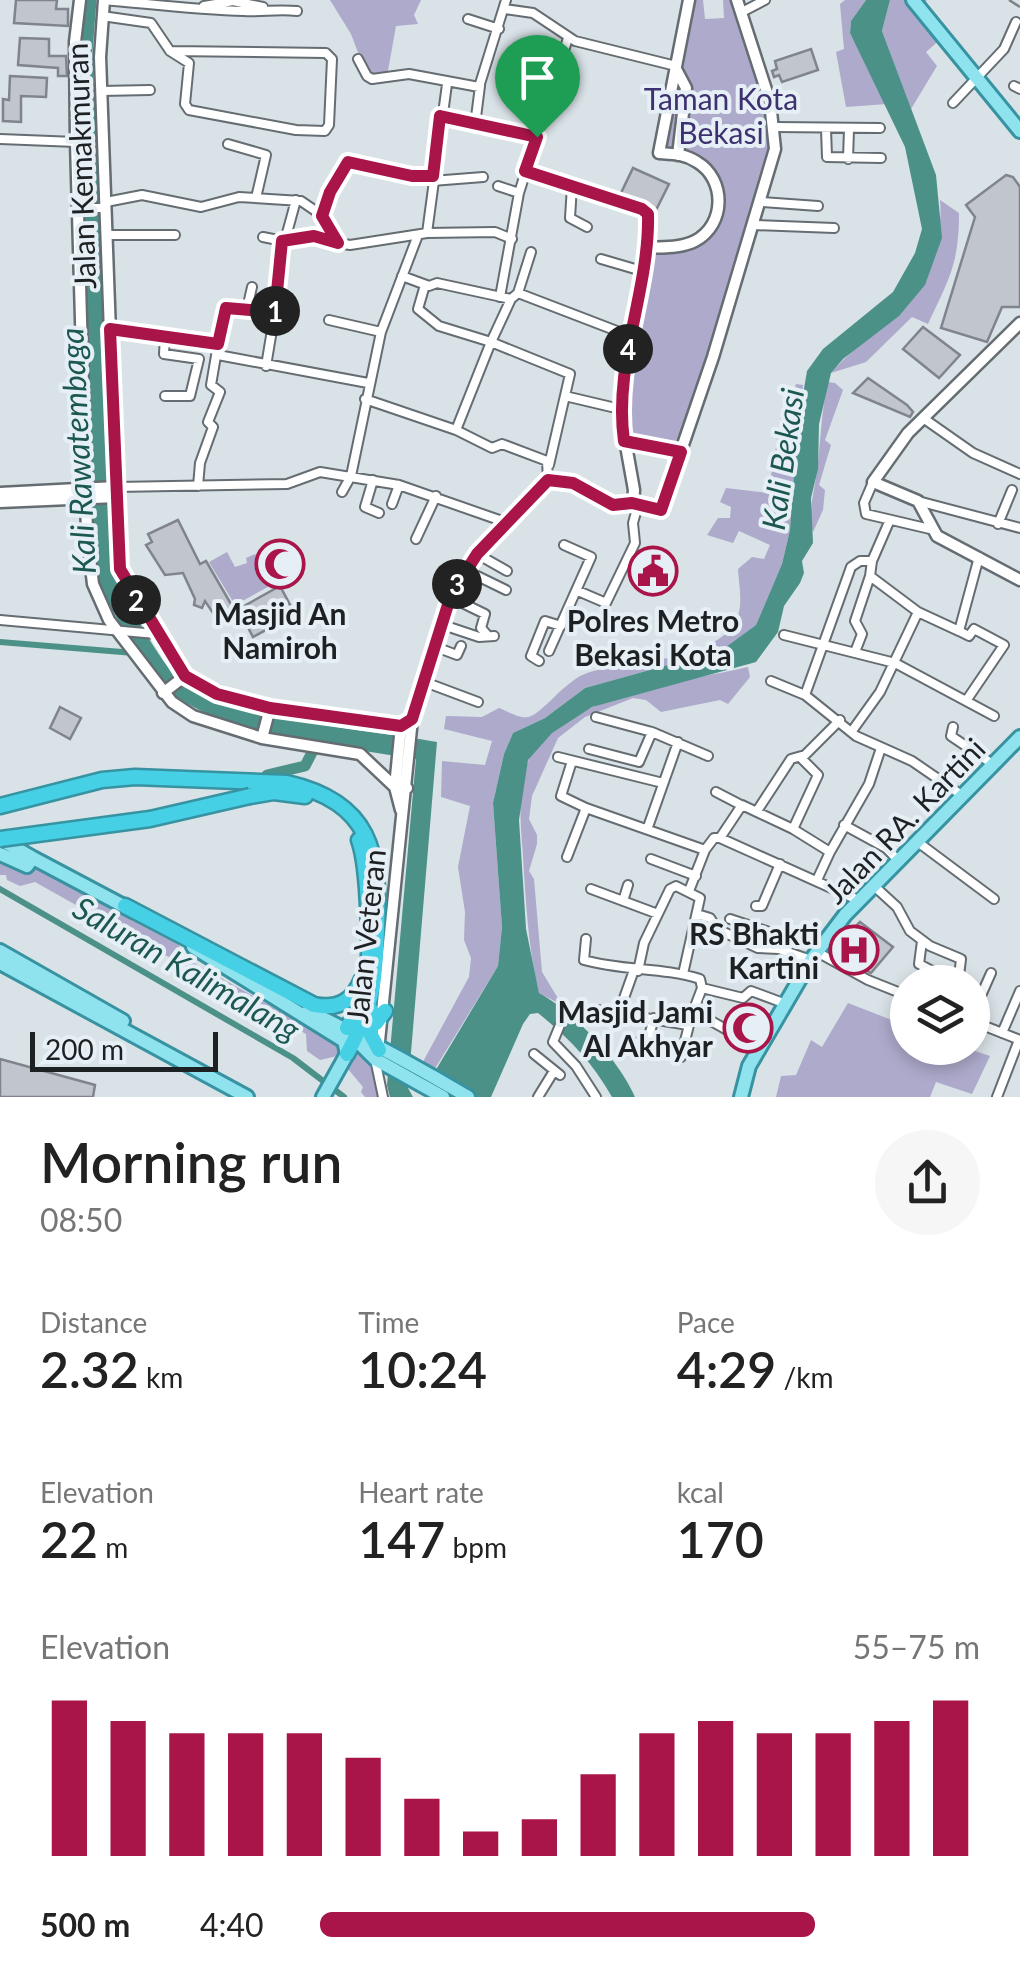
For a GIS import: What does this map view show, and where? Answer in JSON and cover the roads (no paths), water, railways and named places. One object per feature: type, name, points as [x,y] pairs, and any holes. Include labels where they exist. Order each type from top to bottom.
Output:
[{"type":"highway","points":[[0,806],[102,780],[135,776],[246,780],[311,788],[348,811],[375,856],[376,1011],[371,1036],[381,1057]]},
{"type":"highway","points":[[0,839],[150,819],[274,792],[309,796],[331,808],[352,828],[367,874],[366,989],[352,1043]]},
{"type":"highway","points":[[126,906],[322,1006],[341,1004],[354,994],[362,979],[366,953]]},
{"type":"highway","points":[[352,1043],[376,1011]]},
{"type":"main road","points":[[913,0],[1020,131]]},
{"type":"main road","name":"Jalan RA. Kartini","points":[[742,1092],[759,1048],[814,956],[858,900],[919,843],[1020,737]]},
{"type":"main road","points":[[0,839],[126,906],[352,1043]]},
{"type":"main road","points":[[0,854],[27,866],[33,858]]},
{"type":"main road","points":[[198,950],[296,1005],[352,1043],[468,1097]]},
{"type":"main road","points":[[0,951],[210,1070],[243,1095]]},
{"type":"main road","points":[[0,964],[243,1095]]},
{"type":"main road","points":[[324,1097],[352,1043]]},
{"type":"main road","points":[[423,1078],[444,1097]]},
{"type":"street","points":[[80,0],[75,42],[76,142],[93,584],[140,661],[165,692],[192,716],[262,736],[364,756],[398,783]]},
{"type":"street","points":[[104,0],[204,6],[234,1],[298,11]]},
{"type":"street","name":"Jalan Kemakmuran","points":[[104,0],[100,91],[108,235],[113,493],[120,569],[153,634],[183,678],[217,694],[270,709],[407,728]]},
{"type":"street","points":[[648,248],[695,241],[716,216],[719,194],[709,172],[678,154],[659,153],[688,0]]},
{"type":"street","points":[[425,285],[418,309],[439,326],[491,342],[569,374],[548,480],[573,483],[613,505],[636,504],[661,510],[774,155],[775,128],[737,0]]},
{"type":"street","points":[[742,12],[765,0]]},
{"type":"street","points":[[537,137],[475,125],[479,122],[480,86],[506,5],[533,12],[568,38],[676,67],[686,88],[678,154]]},
{"type":"street","points":[[102,16],[152,23],[170,51],[189,63],[186,104],[190,110],[296,130],[324,131],[329,125],[332,59],[326,53],[170,51]]},
{"type":"street","points":[[468,19],[499,29]]},
{"type":"street","points":[[952,103],[1008,43],[1016,22]]},
{"type":"street","points":[[500,297],[519,193],[568,38]]},
{"type":"street","points":[[358,59],[366,76],[372,79],[409,74],[447,84],[480,86]]},
{"type":"street","points":[[342,492],[351,476],[381,332],[422,234],[447,84]]},
{"type":"street","points":[[100,91],[150,90]]},
{"type":"street","points":[[440,116],[479,122]]},
{"type":"street","points":[[775,128],[880,128]]},
{"type":"street","points":[[826,129],[826,156],[881,158]]},
{"type":"street","points":[[848,159],[849,129]]},
{"type":"street","points":[[0,139],[76,142]]},
{"type":"street","points":[[228,144],[266,155],[256,198]]},
{"type":"street","points":[[322,216],[330,192],[350,162],[433,179],[483,177]]},
{"type":"street","points":[[525,171],[646,212],[648,248],[620,409],[636,504],[635,544],[606,603],[578,591]]},
{"type":"street","points":[[498,186],[519,193]]},
{"type":"street","points":[[572,186],[570,218],[587,228]]},
{"type":"street","points":[[80,208],[105,206],[142,195],[201,207],[234,198],[296,200],[322,216],[338,243]]},
{"type":"street","points":[[266,366],[285,237],[296,200]]},
{"type":"street","points":[[761,202],[818,206]]},
{"type":"street","points":[[754,225],[834,228]]},
{"type":"street","points":[[263,238],[314,236],[362,246],[422,234],[495,232],[512,239]]},
{"type":"street","points":[[108,235],[175,235]]},
{"type":"street","points":[[456,430],[531,252]]},
{"type":"street","points":[[601,259],[642,271]]},
{"type":"street","points":[[402,276],[425,285],[514,296],[630,336]]},
{"type":"street","points":[[247,309],[252,287]]},
{"type":"street","points":[[198,486],[200,462],[213,427],[208,422],[220,392],[212,385],[226,308],[275,312]]},
{"type":"street","points":[[330,320],[381,332]]},
{"type":"street","points":[[930,529],[888,522],[865,512],[874,482],[888,457],[923,418],[1020,323]]},
{"type":"street","points":[[110,329],[218,344]]},
{"type":"street","points":[[165,336],[163,353],[200,358],[190,396],[165,396]]},
{"type":"street","points":[[218,356],[368,382]]},
{"type":"street","points":[[565,396],[620,409]]},
{"type":"street","points":[[365,399],[456,430],[492,448],[506,446],[549,466]]},
{"type":"street","points":[[923,418],[974,453],[1020,474]]},
{"type":"street","points":[[624,441],[681,452]]},
{"type":"street","points":[[0,502],[13,497],[287,484],[320,472],[399,485],[505,522]]},
{"type":"street","points":[[372,480],[365,508],[379,512]]},
{"type":"street","name":"Jalan Veteran","points":[[376,1011],[402,816],[398,783],[407,728],[440,624],[450,597],[477,554],[548,480]]},
{"type":"street","points":[[874,482],[918,501],[1019,531]]},
{"type":"street","points":[[392,504],[399,485]]},
{"type":"street","points":[[998,524],[1012,490]]},
{"type":"street","points":[[0,493],[13,497]]},
{"type":"street","points":[[416,539],[436,496]]},
{"type":"street","points":[[918,501],[930,529],[944,541],[1020,580]]},
{"type":"street","points":[[856,652],[862,634],[855,621],[888,522]]},
{"type":"street","points":[[549,651],[591,557],[564,544]]},
{"type":"street","points":[[477,554],[507,570]]},
{"type":"street","points":[[959,631],[979,558]]},
{"type":"street","points":[[805,695],[851,567],[860,561],[872,561]]},
{"type":"street","points":[[466,570],[506,590]]},
{"type":"street","points":[[870,576],[918,612],[969,636],[974,630],[1004,644],[966,701]]},
{"type":"street","points":[[440,624],[491,636],[481,628],[485,614],[450,597]]},
{"type":"street","points":[[852,731],[870,710],[918,612]]},
{"type":"street","points":[[0,620],[123,637],[153,634]]},
{"type":"street","points":[[539,661],[530,656],[545,621],[561,626]]},
{"type":"street","points":[[784,635],[895,663],[994,716]]},
{"type":"street","points":[[433,646],[455,655],[461,646]]},
{"type":"street","points":[[165,692],[183,678]]},
{"type":"street","points":[[771,681],[805,695],[852,731],[912,761],[962,795]]},
{"type":"street","points":[[422,683],[478,702]]},
{"type":"street","points":[[262,736],[270,709]]},
{"type":"street","points":[[596,716],[652,732],[708,756]]},
{"type":"street","points":[[757,812],[791,759],[801,758],[840,720]]},
{"type":"street","points":[[953,727],[952,736],[994,765]]},
{"type":"street","points":[[639,777],[652,732]]},
{"type":"street","points":[[648,827],[678,742]]},
{"type":"street","points":[[817,880],[868,784],[881,748]]},
{"type":"street","points":[[589,749],[642,762]]},
{"type":"street","points":[[558,757],[663,783]]},
{"type":"street","points":[[794,829],[818,774],[801,758]]},
{"type":"street","points":[[572,761],[561,796],[705,850]]},
{"type":"street","points":[[716,792],[794,829],[830,852]]},
{"type":"street","points":[[690,890],[705,850],[741,805]]},
{"type":"street","points":[[567,856],[586,808]]},
{"type":"street","points":[[844,825],[886,848],[899,861]]},
{"type":"street","points":[[717,838],[858,900]]},
{"type":"street","points":[[919,843],[994,899]]},
{"type":"street","points":[[651,859],[696,876]]},
{"type":"street","points":[[756,906],[762,906],[780,864]]},
{"type":"street","points":[[623,901],[628,885]]},
{"type":"street","points":[[874,885],[922,941],[961,959],[959,976],[948,979],[919,964],[922,941]]},
{"type":"street","points":[[619,1012],[644,943],[671,888],[690,890],[700,896],[683,974]]},
{"type":"street","points":[[591,889],[658,914]]},
{"type":"street","points":[[697,914],[710,918],[717,929],[758,948],[814,956],[890,989]]},
{"type":"street","points":[[730,919],[778,935],[778,949]]},
{"type":"street","points":[[586,939],[582,959],[700,979],[702,988],[683,1054],[644,1042],[654,1018]]},
{"type":"street","points":[[702,988],[744,998],[751,990],[786,1004]]},
{"type":"street","points":[[1002,1033],[1020,991]]},
{"type":"street","points":[[597,1010],[713,1022],[759,1048]]},
{"type":"street","points":[[560,1025],[553,1042],[576,1066],[596,1097]]},
{"type":"street","points":[[990,1027],[1020,1040],[997,1097]]},
{"type":"street","points":[[534,1054],[557,1073],[538,1097]]},
{"type":"street","points":[[381,1057],[383,1097]]},
{"type":"waterway","name":"Kali Rawatembaga","points":[[89,115],[87,51],[91,0]]},
{"type":"waterway","points":[[0,642],[134,653]]},
{"type":"waterway","points":[[267,775],[305,766],[320,737]]},
{"type":"waterway","name":"Saluran Kalimalang","points":[[0,889],[293,1058],[344,1097]]},
{"type":"railway","points":[[1009,0],[1020,7]]},
{"type":"place","name":"Masjid An Namiroh","points":[[280,564]]},
{"type":"place","name":"Polres Metro Bekasi Kota","points":[[653,571]]},
{"type":"place","name":"RS Bhakti Kartini","points":[[854,950]]},
{"type":"place","name":"Masjid Jami Al Akhyar","points":[[748,1028]]},
{"type":"park label","name":"Taman Kota Bekasi","points":[[721,115]]},
{"type":"water label","name":"Kali Bekasi","points":[[782,459]]}]
